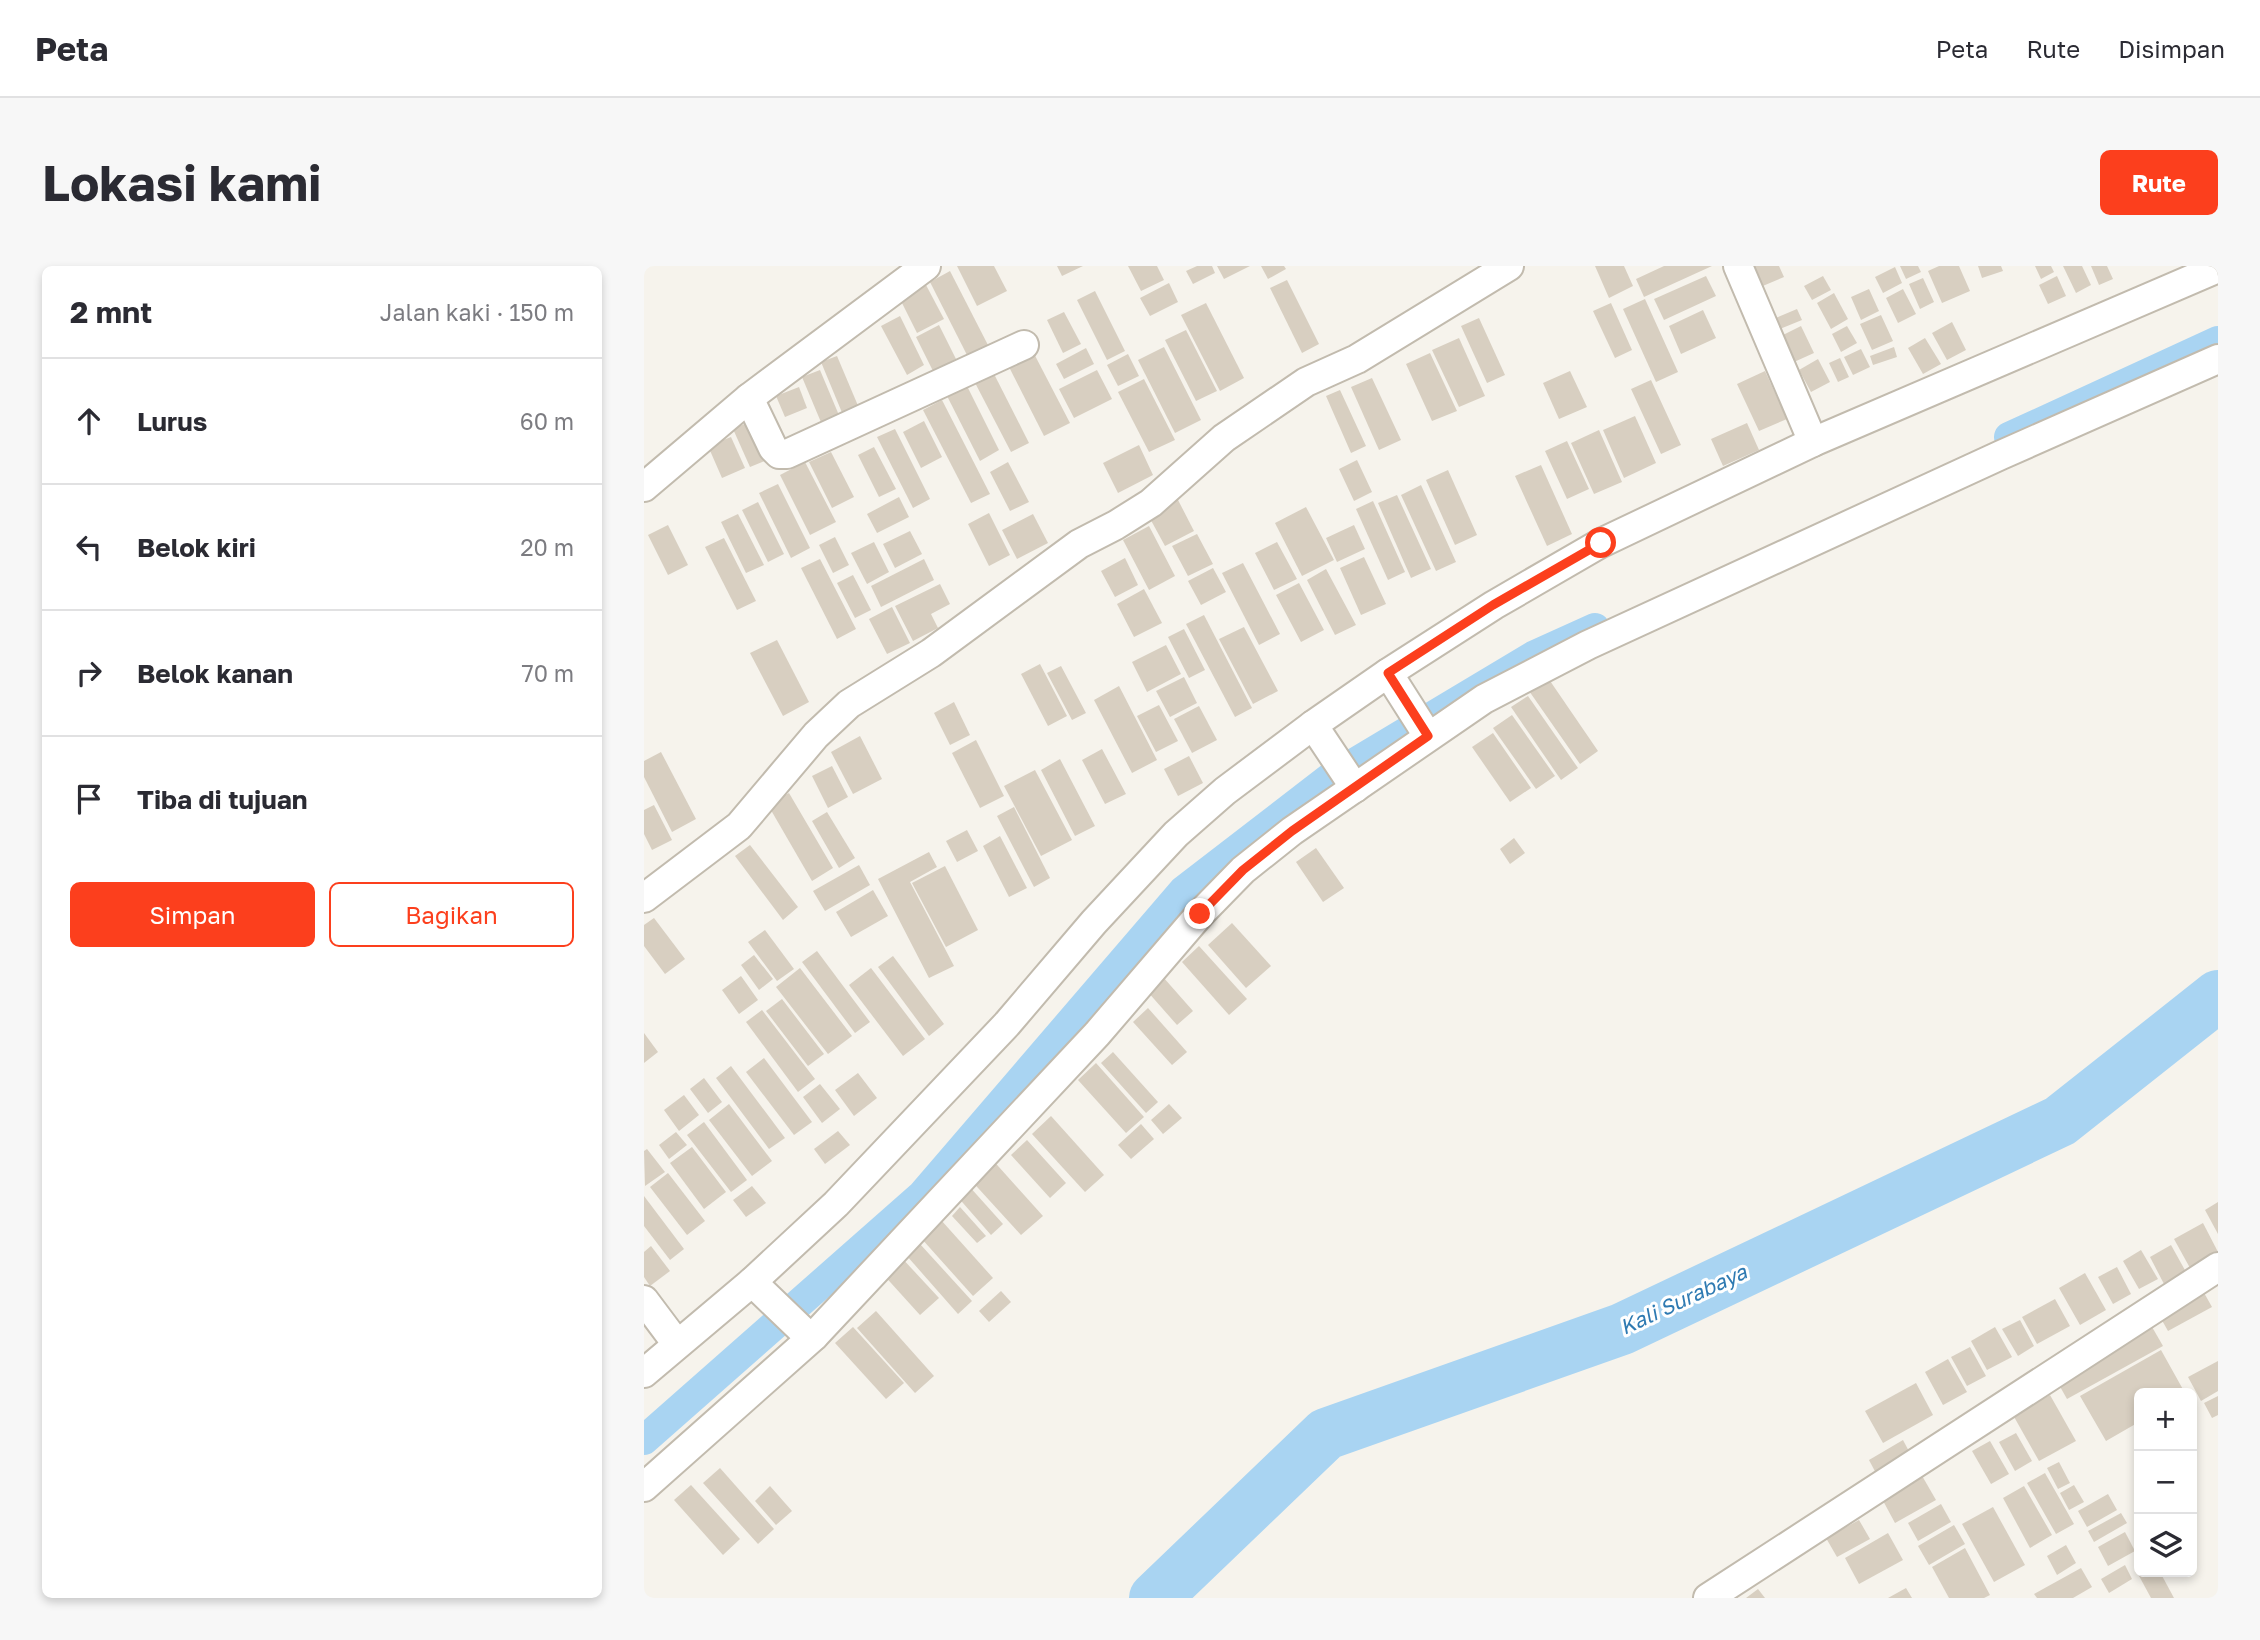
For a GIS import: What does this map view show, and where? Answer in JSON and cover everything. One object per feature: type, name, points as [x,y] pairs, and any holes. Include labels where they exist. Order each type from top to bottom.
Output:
[{"type":"street","points":[[644,487],[749,398],[926,266]]},
{"type":"street","points":[[644,898],[739,826],[816,735],[849,704],[931,653],[1079,544],[1151,503],[1224,438],[1306,382],[1357,359],[1509,266]]},
{"type":"street","points":[[1738,266],[1813,442]]},
{"type":"street","points":[[644,1373],[677,1344],[761,1290],[836,1204],[1007,1024],[1094,922],[1176,834],[1225,791],[1319,734],[1390,677],[1493,605],[1601,543],[1813,442],[2218,268]]},
{"type":"street","points":[[749,398],[773,448],[779,454],[787,454],[1024,345]]},
{"type":"street","points":[[644,1487],[808,1333],[1038,1099],[1168,950],[1243,870],[1425,732],[1588,645],[2001,455],[2218,359]]},
{"type":"street","points":[[1390,677],[1425,732]]},
{"type":"street","points":[[1319,734],[1353,784]]},
{"type":"street","points":[[1708,1598],[2218,1267]]},
{"type":"street","points":[[761,1290],[808,1333]]},
{"type":"street","points":[[644,1300],[677,1344]]},
{"type":"building","points":[[957,266],[994,266],[1007,291],[977,306]]},
{"type":"building","points":[[1057,266],[1083,266],[1062,276]]},
{"type":"building","points":[[1128,266],[1157,266],[1164,280],[1141,291]]},
{"type":"building","points":[[1197,266],[1212,266],[1215,273],[1193,284],[1186,271]]},
{"type":"building","points":[[1217,266],[1250,266],[1224,279]]},
{"type":"building","points":[[1261,266],[1284,266],[1286,269],[1268,279]]},
{"type":"building","points":[[1595,266],[1624,266],[1633,286],[1609,298]]},
{"type":"building","points":[[1664,266],[1712,266],[1644,297],[1636,279]]},
{"type":"building","points":[[1752,266],[1779,266],[1784,277],[1758,288]]},
{"type":"building","points":[[1900,266],[1918,266],[1921,272],[1906,279]]},
{"type":"building","points":[[1939,266],[1959,266],[1970,291],[1942,303],[1928,271]]},
{"type":"building","points":[[1978,266],[2001,266],[2003,271],[1982,278]]},
{"type":"building","points":[[2035,266],[2051,266],[2054,272],[2041,279]]},
{"type":"building","points":[[2063,266],[2082,266],[2091,285],[2076,293]]},
{"type":"building","points":[[2091,266],[2107,266],[2113,279],[2099,285]]},
{"type":"building","points":[[1895,267],[1902,283],[1883,293],[1875,277]]},
{"type":"building","points":[[950,271],[990,349],[969,359],[930,282]]},
{"type":"building","points":[[1706,276],[1716,296],[1664,320],[1654,299]]},
{"type":"building","points":[[1823,276],[1831,290],[1812,300],[1804,286]]},
{"type":"building","points":[[2057,276],[2066,296],[2048,304],[2039,285]]},
{"type":"building","points":[[1923,278],[1934,302],[1920,309],[1909,284]]},
{"type":"building","points":[[1287,280],[1319,344],[1302,353],[1270,288]]},
{"type":"building","points":[[1169,283],[1178,302],[1150,316],[1140,298]]},
{"type":"building","points":[[926,285],[944,319],[917,333],[900,299]]},
{"type":"building","points":[[1869,289],[1879,311],[1861,320],[1851,297]]},
{"type":"building","points":[[1903,289],[1916,314],[1898,323],[1886,298]]},
{"type":"building","points":[[1095,291],[1125,351],[1107,360],[1077,300]]},
{"type":"building","points":[[1834,293],[1848,319],[1831,329],[1817,303]]},
{"type":"building","points":[[1645,299],[1678,372],[1656,382],[1623,309]]},
{"type":"building","points":[[1206,303],[1244,378],[1220,391],[1181,315]]},
{"type":"building","points":[[1611,303],[1632,350],[1615,358],[1593,311]]},
{"type":"building","points":[[1797,309],[1802,320],[1770,333],[1766,322]]},
{"type":"building","points":[[1703,310],[1716,338],[1681,354],[1669,326]]},
{"type":"building","points":[[1064,312],[1081,344],[1063,353],[1047,320]]},
{"type":"building","points":[[1881,315],[1893,341],[1872,350],[1860,324]]},
{"type":"building","points":[[900,316],[924,365],[907,375],[881,326]]},
{"type":"building","points":[[1479,318],[1505,375],[1487,383],[1461,326]]},
{"type":"building","points":[[1952,322],[1966,350],[1947,360],[1932,333]]},
{"type":"building","points":[[939,325],[956,359],[933,371],[916,337]]},
{"type":"building","points":[[1801,326],[1814,353],[1794,362],[1781,336]]},
{"type":"building","points":[[1847,326],[1857,343],[1841,352],[1832,334]]},
{"type":"building","points":[[1186,330],[1217,391],[1196,401],[1165,340]]},
{"type":"building","points":[[1459,338],[1485,396],[1459,407],[1432,350]]},
{"type":"building","points":[[1925,338],[1941,364],[1923,374],[1908,348]]},
{"type":"building","points":[[1029,344],[1070,423],[1044,436],[1004,357]]},
{"type":"building","points":[[1164,347],[1201,420],[1175,433],[1138,360]]},
{"type":"building","points":[[1894,347],[1897,357],[1873,365],[1870,356]]},
{"type":"building","points":[[1086,348],[1094,364],[1064,379],[1056,364]]},
{"type":"building","points":[[1861,349],[1870,367],[1853,375],[1844,357]]},
{"type":"building","points":[[1430,353],[1457,411],[1432,421],[1406,364]]},
{"type":"building","points":[[1128,354],[1139,376],[1118,386],[1107,365]]},
{"type":"building","points":[[837,356],[859,408],[843,415],[821,362]]},
{"type":"building","points":[[1840,358],[1849,377],[1838,382],[1829,363]]},
{"type":"building","points":[[1818,359],[1830,382],[1811,392],[1799,370]]},
{"type":"building","points":[[991,368],[1029,443],[1011,452],[972,377]]},
{"type":"building","points":[[820,370],[841,420],[823,427],[802,377]]},
{"type":"building","points":[[1097,370],[1112,399],[1074,418],[1059,389]]},
{"type":"building","points":[[1570,371],[1587,407],[1559,419],[1543,383]]},
{"type":"building","points":[[1765,371],[1787,419],[1759,431],[1737,384]]},
{"type":"building","points":[[1372,378],[1401,440],[1379,450],[1351,387]]},
{"type":"building","points":[[1144,379],[1175,440],[1149,452],[1118,392]]},
{"type":"building","points":[[1651,380],[1681,445],[1661,454],[1631,389]]},
{"type":"building","points":[[965,382],[999,450],[980,461],[945,392]]},
{"type":"building","points":[[799,387],[807,408],[785,417],[776,396]]},
{"type":"building","points":[[1340,390],[1366,446],[1351,453],[1326,396]]},
{"type":"building","points":[[942,400],[990,494],[971,503],[923,410]]},
{"type":"building","points":[[1635,416],[1656,463],[1624,478],[1603,430]]},
{"type":"building","points":[[751,421],[767,460],[750,467],[733,429]]},
{"type":"building","points":[[924,421],[942,457],[921,468],[903,432]]},
{"type":"building","points":[[1747,423],[1759,450],[1723,466],[1711,439]]},
{"type":"building","points":[[895,429],[930,499],[913,508],[877,437]]},
{"type":"building","points":[[1599,430],[1622,482],[1594,494],[1571,443]]},
{"type":"building","points":[[731,437],[745,468],[722,478],[708,446]]},
{"type":"building","points":[[1567,441],[1589,489],[1567,499],[1545,451]]},
{"type":"building","points":[[1139,445],[1153,475],[1118,493],[1103,463]]},
{"type":"building","points":[[874,447],[896,489],[879,497],[858,455]]},
{"type":"building","points":[[831,452],[854,497],[832,508],[809,462]]},
{"type":"building","points":[[1357,460],[1372,492],[1354,501],[1339,469]]},
{"type":"building","points":[[805,462],[836,522],[810,535],[780,475]]},
{"type":"building","points":[[1008,462],[1029,502],[1010,511],[990,472]]},
{"type":"building","points":[[1541,465],[1572,534],[1547,546],[1515,476]]},
{"type":"building","points":[[1448,470],[1477,535],[1455,545],[1426,480]]},
{"type":"building","points":[[778,484],[810,548],[791,558],[759,493]]},
{"type":"building","points":[[1421,485],[1456,562],[1436,571],[1401,495]]},
{"type":"building","points":[[1397,495],[1431,569],[1411,578],[1378,503]]},
{"type":"building","points":[[899,497],[909,517],[877,533],[867,514]]},
{"type":"building","points":[[1177,498],[1194,531],[1165,546],[1147,513]]},
{"type":"building","points":[[1373,501],[1405,572],[1388,580],[1356,509]]},
{"type":"building","points":[[758,502],[784,554],[768,562],[742,510]]},
{"type":"building","points":[[1306,507],[1334,560],[1302,576],[1275,523]]},
{"type":"building","points":[[989,513],[1010,555],[989,566],[968,524]]},
{"type":"building","points":[[738,514],[764,565],[746,573],[721,522]]},
{"type":"building","points":[[1033,514],[1048,543],[1017,559],[1002,530]]},
{"type":"building","points":[[668,525],[688,565],[668,575],[648,535]]},
{"type":"building","points":[[1354,525],[1365,549],[1337,562],[1326,538]]},
{"type":"building","points":[[1149,526],[1175,576],[1149,590],[1123,540]]},
{"type":"building","points":[[910,531],[922,554],[895,568],[883,544]]},
{"type":"building","points":[[1197,534],[1213,564],[1188,576],[1172,546]]},
{"type":"building","points":[[835,537],[849,565],[833,573],[819,545]]},
{"type":"building","points":[[724,538],[756,601],[737,610],[705,547]]},
{"type":"building","points":[[874,542],[889,572],[867,584],[851,553]]},
{"type":"building","points":[[1277,542],[1297,579],[1274,590],[1255,553]]},
{"type":"building","points":[[1364,557],[1386,604],[1361,615],[1340,568]]},
{"type":"building","points":[[1125,558],[1138,585],[1115,597],[1101,571]]},
{"type":"building","points":[[820,559],[856,629],[837,639],[801,568]]},
{"type":"building","points":[[924,559],[934,580],[881,607],[871,586]]},
{"type":"building","points":[[1243,563],[1280,634],[1259,645],[1222,573]]},
{"type":"building","points":[[1213,568],[1226,592],[1201,605],[1188,581]]},
{"type":"building","points":[[1326,569],[1356,625],[1335,635],[1307,580]]},
{"type":"building","points":[[853,575],[871,610],[855,618],[837,583]]},
{"type":"building","points":[[1299,583],[1324,630],[1301,642],[1276,595]]},
{"type":"building","points":[[940,584],[950,604],[931,614],[938,628],[913,641],[895,606]]},
{"type":"building","points":[[1144,589],[1162,623],[1134,637],[1117,604]]},
{"type":"building","points":[[892,607],[910,643],[887,654],[869,619]]},
{"type":"building","points":[[1204,615],[1252,708],[1235,717],[1186,624]]},
{"type":"building","points":[[1244,627],[1278,691],[1253,704],[1219,639]]},
{"type":"building","points":[[1184,629],[1205,670],[1189,678],[1168,637]]},
{"type":"building","points":[[777,640],[809,702],[783,716],[750,653]]},
{"type":"building","points":[[1166,645],[1181,674],[1147,692],[1132,662]]},
{"type":"building","points":[[1040,664],[1067,716],[1048,726],[1021,674]]},
{"type":"building","points":[[1061,666],[1086,713],[1072,720],[1047,673]]},
{"type":"building","points":[[1546,675],[1598,751],[1580,764],[1527,688]]},
{"type":"building","points":[[1184,677],[1197,703],[1170,717],[1156,691]]},
{"type":"building","points":[[1119,686],[1157,760],[1132,773],[1094,700]]},
{"type":"building","points":[[1528,696],[1578,768],[1561,780],[1511,707]]},
{"type":"building","points":[[954,702],[970,735],[950,745],[934,713]]},
{"type":"building","points":[[1159,705],[1178,741],[1156,752],[1137,716]]},
{"type":"building","points":[[1199,706],[1217,740],[1192,753],[1174,719]]},
{"type":"building","points":[[1512,715],[1555,776],[1536,789],[1493,728]]},
{"type":"building","points":[[1493,733],[1531,788],[1510,802],[1472,747]]},
{"type":"building","points":[[860,736],[882,779],[853,794],[831,752]]},
{"type":"building","points":[[976,740],[1004,796],[980,808],[952,753]]},
{"type":"building","points":[[1102,749],[1126,794],[1105,804],[1082,760]]},
{"type":"building","points":[[661,752],[696,819],[672,832],[644,777],[644,761]]},
{"type":"building","points":[[1189,756],[1203,783],[1178,796],[1164,769]]},
{"type":"building","points":[[1060,759],[1095,826],[1075,836],[1041,770]]},
{"type":"building","points":[[832,766],[848,797],[828,808],[812,776]]},
{"type":"building","points":[[1035,770],[1072,840],[1041,856],[1004,786]]},
{"type":"building","points":[[789,793],[833,868],[812,881],[768,805]]},
{"type":"building","points":[[654,805],[672,840],[652,850],[644,834],[644,810]]},
{"type":"building","points":[[1014,807],[1050,878],[1034,887],[997,816]]},
{"type":"building","points":[[827,812],[855,858],[839,868],[812,821]]},
{"type":"building","points":[[967,830],[978,851],[957,862],[946,841]]},
{"type":"building","points":[[1000,836],[1027,888],[1009,897],[983,846]]},
{"type":"building","points":[[1514,838],[1525,853],[1510,864],[1500,849]]},
{"type":"building","points":[[750,845],[798,907],[783,920],[735,856]]},
{"type":"building","points":[[1316,848],[1344,888],[1323,902],[1296,862]]},
{"type":"building","points":[[929,852],[937,867],[910,882],[954,966],[929,978],[878,879]]},
{"type":"building","points":[[859,865],[870,885],[825,911],[813,891]]},
{"type":"building","points":[[945,866],[978,930],[946,947],[912,883]]},
{"type":"building","points":[[873,890],[888,916],[851,937],[836,912]]},
{"type":"building","points":[[654,918],[685,959],[665,974],[644,946],[644,925]]},
{"type":"building","points":[[1232,923],[1271,966],[1246,988],[1208,945]]},
{"type":"building","points":[[765,930],[794,969],[777,981],[748,942]]},
{"type":"building","points":[[1199,946],[1247,999],[1229,1015],[1182,962]]},
{"type":"building","points":[[817,951],[870,1022],[855,1033],[802,962]]},
{"type":"building","points":[[754,955],[773,979],[759,990],[741,965]]},
{"type":"building","points":[[893,956],[944,1024],[929,1036],[878,967]]},
{"type":"building","points":[[800,968],[852,1036],[828,1054],[776,987]]},
{"type":"building","points":[[871,968],[925,1039],[903,1056],[849,985]]},
{"type":"building","points":[[741,976],[758,1000],[739,1014],[722,990]]},
{"type":"building","points":[[1163,977],[1193,1011],[1177,1025],[1147,991]]},
{"type":"building","points":[[782,999],[824,1054],[808,1066],[766,1011]]},
{"type":"building","points":[[1148,1008],[1187,1052],[1172,1065],[1133,1022]]},
{"type":"building","points":[[762,1010],[815,1079],[798,1092],[746,1022]]},
{"type":"building","points":[[644,1033],[658,1052],[644,1063]]},
{"type":"building","points":[[1113,1052],[1158,1102],[1146,1113],[1101,1063]]},
{"type":"building","points":[[764,1058],[812,1122],[794,1135],[746,1072]]},
{"type":"building","points":[[1096,1063],[1144,1117],[1126,1133],[1078,1080]]},
{"type":"building","points":[[731,1066],[785,1138],[769,1149],[716,1078]]},
{"type":"building","points":[[858,1073],[877,1098],[854,1116],[835,1090]]},
{"type":"building","points":[[704,1078],[722,1102],[708,1113],[690,1089]]},
{"type":"building","points":[[820,1084],[840,1109],[822,1123],[803,1097]]},
{"type":"building","points":[[684,1095],[699,1115],[679,1131],[664,1110]]},
{"type":"building","points":[[729,1104],[772,1161],[752,1176],[709,1120]]},
{"type":"building","points":[[1169,1104],[1182,1118],[1163,1134],[1151,1120]]},
{"type":"building","points":[[1051,1116],[1104,1175],[1085,1192],[1032,1134]]},
{"type":"building","points":[[704,1122],[747,1180],[731,1192],[687,1135]]},
{"type":"building","points":[[1141,1124],[1154,1139],[1131,1159],[1118,1145]]},
{"type":"building","points":[[838,1131],[850,1145],[825,1164],[814,1149]]},
{"type":"building","points":[[676,1132],[687,1145],[669,1159],[659,1145]]},
{"type":"building","points":[[1027,1140],[1066,1183],[1050,1198],[1011,1155]]},
{"type":"building","points":[[692,1147],[726,1192],[704,1209],[670,1163]]},
{"type":"building","points":[[647,1149],[665,1172],[645,1186],[644,1151]]},
{"type":"building","points":[[990,1157],[1043,1216],[1021,1235],[968,1177]]},
{"type":"building","points":[[668,1173],[705,1221],[687,1235],[650,1187]]},
{"type":"building","points":[[968,1185],[1003,1224],[991,1235],[956,1195]]},
{"type":"building","points":[[752,1186],[766,1203],[746,1217],[733,1200]]},
{"type":"building","points":[[644,1196],[684,1249],[670,1260],[644,1226]]},
{"type":"building","points":[[2218,1202],[2218,1234],[2205,1210]]},
{"type":"building","points":[[960,1207],[986,1236],[977,1243],[952,1216]]},
{"type":"building","points":[[941,1220],[993,1278],[973,1296],[921,1238]]},
{"type":"building","points":[[2203,1223],[2218,1252],[2190,1268],[2174,1239]]},
{"type":"building","points":[[920,1244],[972,1301],[958,1314],[907,1256]]},
{"type":"building","points":[[2171,1245],[2186,1272],[2164,1284],[2150,1257]]},
{"type":"building","points":[[651,1246],[670,1271],[650,1286],[644,1277],[644,1252]]},
{"type":"building","points":[[2141,1250],[2158,1279],[2139,1289],[2123,1261]]},
{"type":"building","points":[[900,1256],[939,1298],[920,1315],[881,1272]]},
{"type":"building","points":[[2117,1267],[2131,1294],[2113,1304],[2098,1277]]},
{"type":"building","points":[[2085,1273],[2106,1310],[2080,1325],[2059,1288]]},
{"type":"building","points":[[2199,1284],[2212,1307],[2168,1331],[2155,1308]]},
{"type":"building","points":[[1001,1291],[1011,1302],[989,1322],[979,1311]]},
{"type":"building","points":[[2055,1299],[2070,1326],[2037,1344],[2022,1317]]},
{"type":"building","points":[[876,1311],[934,1376],[915,1393],[857,1328]]},
{"type":"building","points":[[2020,1320],[2034,1346],[2018,1356],[2002,1329]]},
{"type":"building","points":[[2148,1320],[2163,1346],[2067,1399],[2053,1374]]},
{"type":"building","points":[[853,1327],[904,1383],[886,1399],[835,1343]]},
{"type":"building","points":[[1995,1327],[2012,1357],[1987,1370],[1971,1341]]},
{"type":"building","points":[[1970,1347],[1986,1376],[1967,1386],[1951,1357]]},
{"type":"building","points":[[2161,1350],[2182,1388],[2134,1388],[2134,1425],[2106,1441],[2080,1396]]},
{"type":"building","points":[[1948,1359],[1967,1392],[1943,1405],[1925,1372]]},
{"type":"building","points":[[2218,1361],[2218,1391],[2201,1401],[2197,1388],[2194,1388],[2188,1377]]},
{"type":"building","points":[[1916,1383],[1933,1415],[1883,1443],[1865,1411]]},
{"type":"building","points":[[2050,1395],[2076,1441],[2039,1461],[2013,1415]]},
{"type":"building","points":[[2218,1396],[2218,1415],[2212,1418],[2204,1403]]},
{"type":"building","points":[[2016,1433],[2032,1461],[2015,1471],[1999,1442]]},
{"type":"building","points":[[1903,1440],[1912,1457],[1878,1477],[1869,1460]]},
{"type":"building","points":[[1990,1441],[2009,1474],[1991,1484],[1972,1451]]},
{"type":"building","points":[[2059,1462],[2070,1483],[2058,1489],[2047,1468]]},
{"type":"building","points":[[720,1468],[774,1529],[758,1544],[703,1483]]},
{"type":"building","points":[[2045,1473],[2074,1524],[2056,1534],[2027,1483]]},
{"type":"building","points":[[1921,1474],[1936,1500],[1895,1523],[1881,1497]]},
{"type":"building","points":[[691,1485],[740,1539],[723,1555],[674,1500]]},
{"type":"building","points":[[2074,1485],[2084,1502],[2069,1510],[2060,1493]]},
{"type":"building","points":[[770,1486],[792,1511],[776,1525],[755,1501]]},
{"type":"building","points":[[2024,1486],[2052,1535],[2030,1548],[2003,1498]]},
{"type":"building","points":[[2108,1494],[2117,1510],[2087,1527],[2078,1511]]},
{"type":"building","points":[[1941,1504],[1951,1522],[1918,1541],[1908,1523]]},
{"type":"building","points":[[1993,1507],[2025,1565],[1994,1582],[1962,1524]]},
{"type":"building","points":[[2121,1513],[2127,1523],[2094,1542],[2088,1531]]},
{"type":"building","points":[[1859,1520],[1870,1539],[1837,1557],[1826,1538]]},
{"type":"building","points":[[1954,1525],[1965,1544],[1929,1565],[1918,1546]]},
{"type":"building","points":[[2125,1532],[2134,1552],[2108,1566],[2098,1547]]},
{"type":"building","points":[[1888,1533],[1903,1560],[1859,1584],[1845,1558]]},
{"type":"building","points":[[2066,1545],[2076,1563],[2057,1575],[2047,1556]]},
{"type":"building","points":[[1965,1548],[1990,1595],[1984,1598],[1949,1598],[1932,1567]]},
{"type":"building","points":[[2125,1565],[2132,1579],[2109,1593],[2101,1579]]},
{"type":"building","points":[[2081,1568],[2092,1587],[2073,1598],[2037,1598],[2034,1594]]},
{"type":"building","points":[[2140,1577],[2163,1577],[2174,1598],[2151,1598]]},
{"type":"building","points":[[1906,1588],[1912,1598],[1888,1598]]},
{"type":"building","points":[[1758,1589],[1765,1598],[1746,1598]]},
{"type":"waterway","points":[[2009,437],[2218,341]]},
{"type":"waterway","points":[[644,1440],[922,1195],[1183,891],[1331,777],[1533,656],[1595,628]]},
{"type":"waterway","name":"Kali Surabaya","points":[[1155,1598],[1326,1434],[1622,1329],[2060,1121],[2218,996]]},
{"type":"route","points":[[1200,914],[1243,870],[1292,831],[1428,736],[1388,673],[1493,605],[1601,543]]}]
